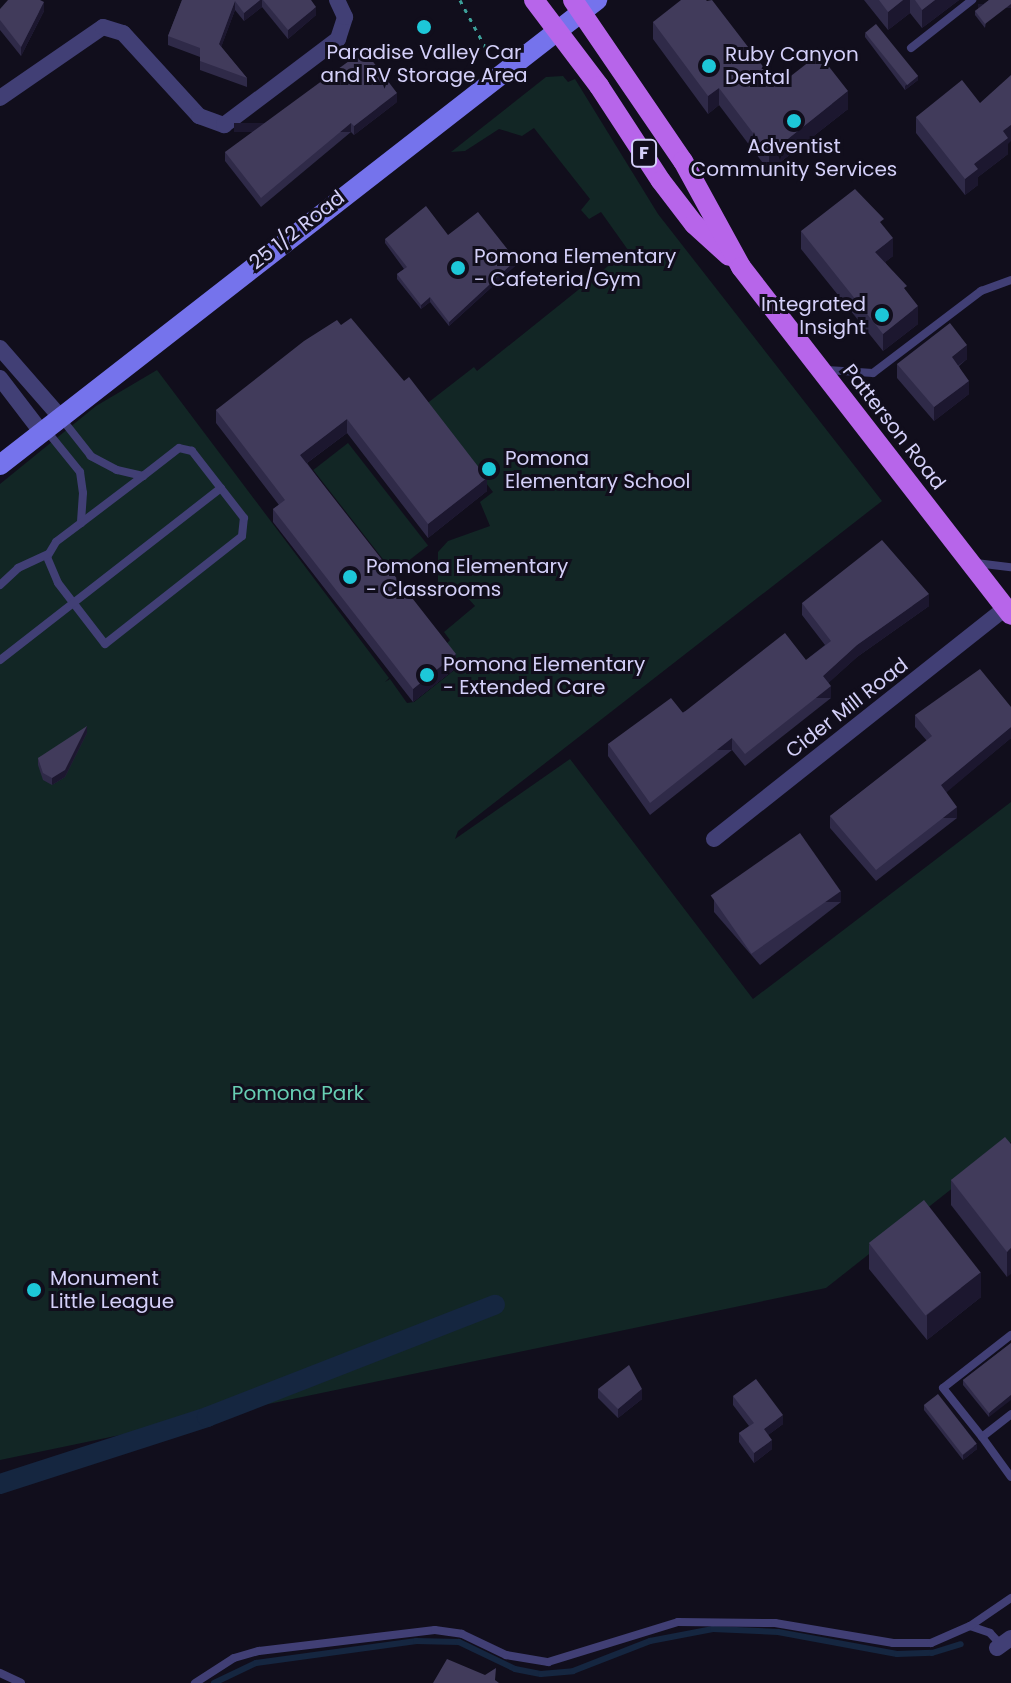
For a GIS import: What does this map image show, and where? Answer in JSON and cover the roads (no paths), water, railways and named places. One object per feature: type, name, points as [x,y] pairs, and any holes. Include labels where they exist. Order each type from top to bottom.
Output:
[{"type":"main road","name":"Patterson Road","points":[[534,0],[694,224],[741,267]]},
{"type":"main road","name":"Patterson Road","points":[[584,4],[683,161],[741,267],[1009,609]]},
{"type":"street","points":[[0,98],[103,27],[123,33],[199,116],[224,125],[338,39],[345,17],[337,0]]},
{"type":"street","name":"25 1/2 Road","points":[[0,465],[558,31],[584,4]]},
{"type":"street","points":[[0,348],[49,427]]},
{"type":"street","points":[[0,378],[49,427]]},
{"type":"street","name":"Cider Mill Road","points":[[714,839],[1009,609]]},
{"type":"lane","points":[[911,48],[972,0]]},
{"type":"lane","points":[[819,369],[873,373],[981,291],[996,281],[1011,280]]},
{"type":"lane","points":[[49,427],[104,466],[143,476]]},
{"type":"lane","points":[[49,427],[80,472],[81,523]]},
{"type":"lane","points":[[0,585],[18,568],[48,554],[81,523],[179,448],[192,451],[244,518],[242,536],[105,644],[58,583],[48,554]]},
{"type":"lane","points":[[0,660],[221,488]]},
{"type":"lane","points":[[970,562],[1011,567]]},
{"type":"lane","points":[[1011,1335],[943,1388],[1011,1477]]},
{"type":"lane","points":[[982,1437],[1011,1414]]},
{"type":"lane","points":[[195,1683],[234,1658],[259,1651],[425,1631],[462,1634],[506,1655],[548,1662],[678,1622],[775,1623],[893,1643],[931,1643],[970,1626],[1011,1598]]},
{"type":"lane","points":[[970,1626],[990,1633],[1003,1644]]},
{"type":"lane","points":[[0,1673],[21,1683]]},
{"type":"waterway","points":[[0,1484],[207,1417],[495,1305]]},
{"type":"waterway","points":[[214,1683],[256,1663],[416,1641],[459,1642],[515,1669],[541,1674],[573,1671],[650,1641],[713,1629],[778,1632],[897,1654],[932,1653],[961,1644]]},
{"type":"place","name":"Paradise Valley Car and RV Storage Area","points":[[424,27]]},
{"type":"place","name":"Ruby Canyon Dental","points":[[709,66]]},
{"type":"place","name":"Adventist Community Services","points":[[794,121]]},
{"type":"place","name":"Pomona Elementary - Cafeteria/Gym","points":[[458,268]]},
{"type":"place","name":"Integrated Insight","points":[[882,315]]},
{"type":"place","name":"Pomona Elementary School","points":[[489,469]]},
{"type":"place","name":"Pomona Elementary - Classrooms","points":[[350,577]]},
{"type":"place","name":"Pomona Elementary - Extended Care","points":[[427,675]]},
{"type":"place","name":"Monument Little League","points":[[34,1290]]},
{"type":"park label","name":"Pomona Park","points":[[298,1093]]}]
